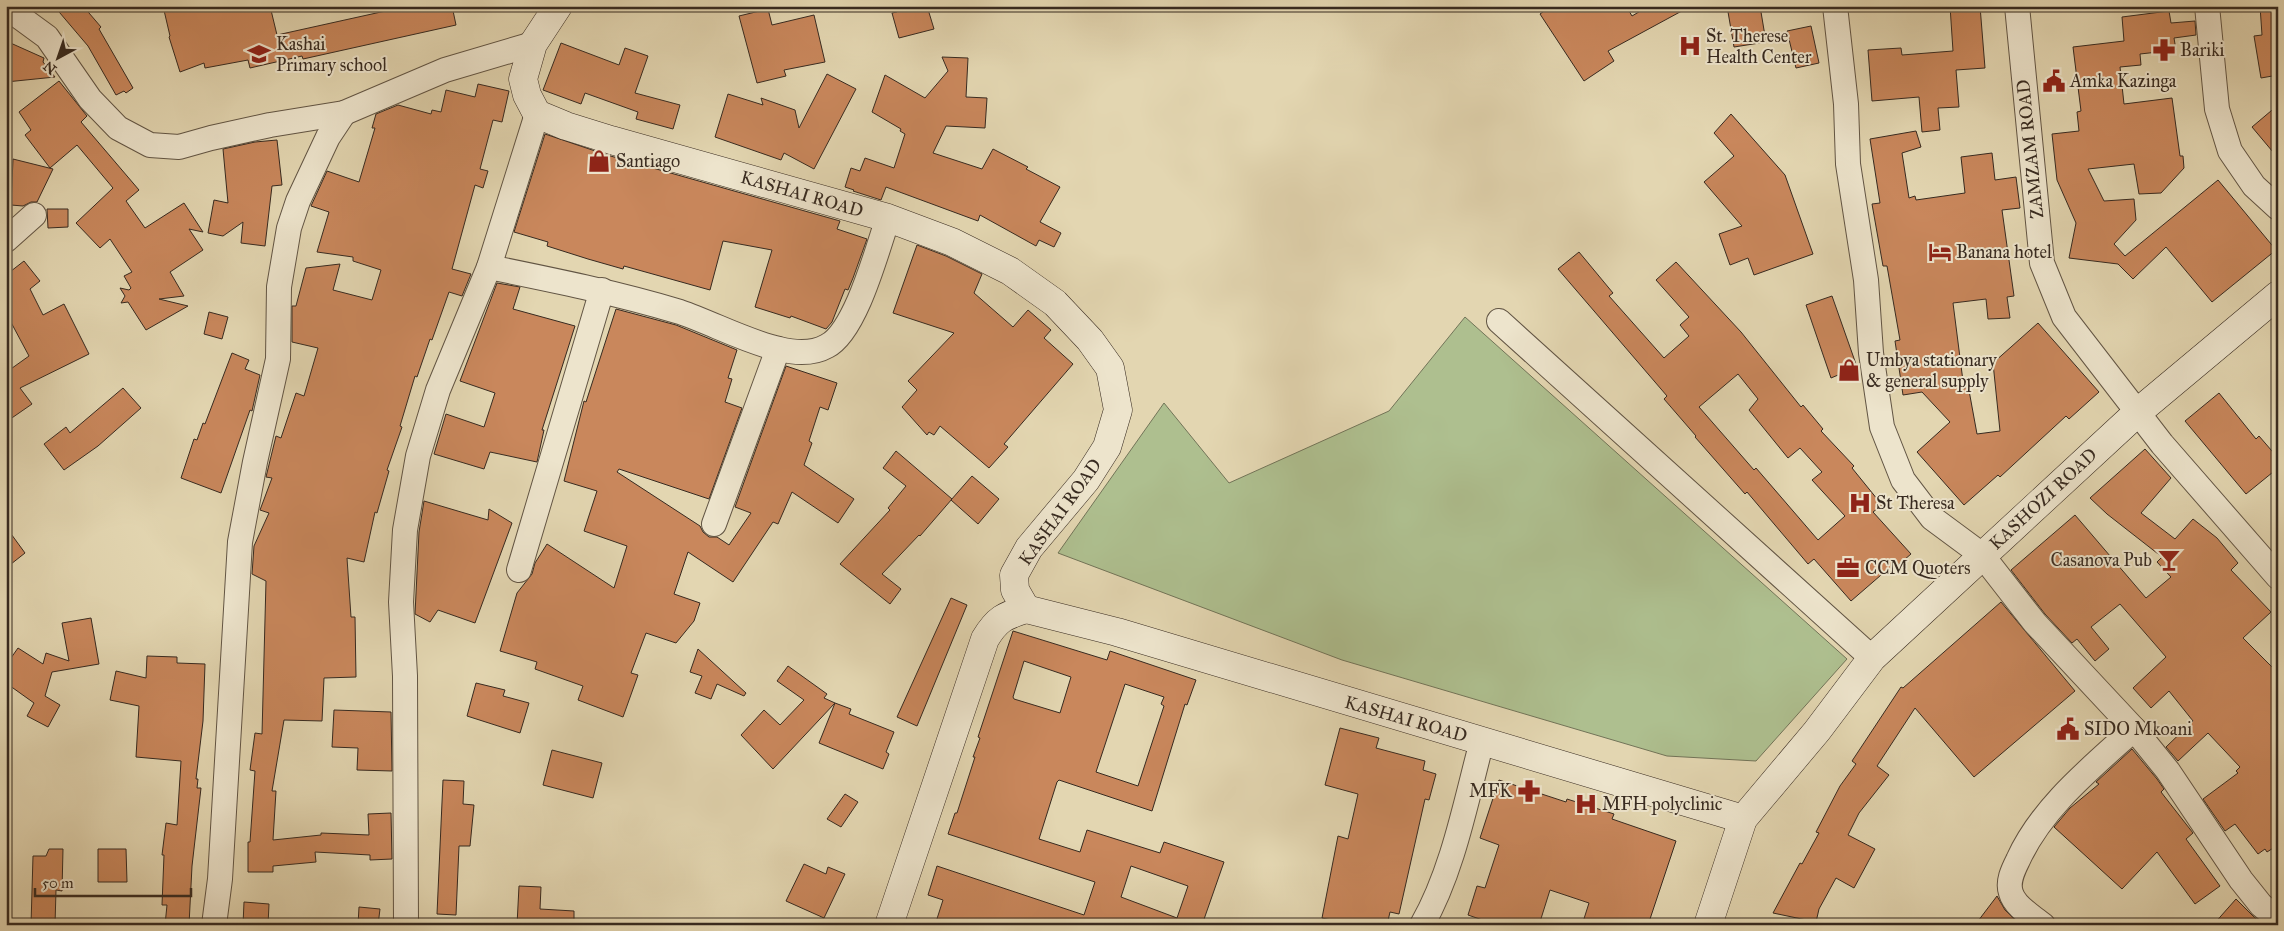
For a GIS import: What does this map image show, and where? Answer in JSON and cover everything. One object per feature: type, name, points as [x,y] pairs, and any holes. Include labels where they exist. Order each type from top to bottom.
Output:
[{"type":"street","points":[[406,925],[405,676],[401,602],[404,530],[418,456],[438,390],[489,266],[537,114],[527,95],[523,79],[533,44],[558,6]]},
{"type":"street","points":[[1835,6],[1846,104],[1848,164],[1866,280],[1871,353],[1882,427],[1902,480],[1932,518],[1982,555],[2034,623],[2134,729],[2168,771],[2242,880],[2262,905],[2278,919]]},
{"type":"street","name":"ZAMZAM ROAD","points":[[2017,6],[2042,264],[2064,317],[2201,491],[2278,577]]},
{"type":"street","points":[[2206,6],[2217,109],[2230,152],[2254,186],[2278,208]]},
{"type":"street","points":[[6,7],[47,37],[90,99],[118,128],[150,145],[179,147],[270,125],[344,113],[445,70],[533,44]]},
{"type":"street","points":[[214,925],[220,879],[240,542],[278,358],[279,287],[289,228],[298,201],[328,137],[344,113]]},
{"type":"street","name":"KASHAI ROAD","points":[[537,114],[566,126],[611,140],[888,218],[952,242],[1010,270],[1055,303],[1090,340],[1110,368],[1118,410],[1107,447],[1086,480],[1029,548],[1014,575],[1015,590],[1026,609],[1117,632],[1743,819]]},
{"type":"street","points":[[6,240],[34,215]]},
{"type":"street","points":[[489,266],[602,290],[682,313],[778,349],[805,353],[828,346],[842,333],[853,317],[888,218]]},
{"type":"street","points":[[520,570],[602,290]]},
{"type":"street","name":"KASHOZI ROAD","points":[[1708,925],[1743,819],[1816,732],[1872,658],[2138,412],[2278,296]]},
{"type":"street","points":[[1499,321],[1872,658]]},
{"type":"street","points":[[714,524],[778,349]]},
{"type":"street","points":[[889,925],[985,639],[995,622],[1007,615],[1026,609]]},
{"type":"street","points":[[2043,925],[2014,901],[2010,891],[2010,876],[2028,838],[2040,821],[2095,765],[2134,729]]},
{"type":"street","points":[[1422,925],[1436,895],[1458,836],[1482,741]]},
{"type":"green space","points":[[1465,317],[1847,659],[1756,761],[1667,756],[1342,660],[1058,553],[1164,403],[1229,483],[1389,411]]},
{"type":"building","points":[[54,6],[83,6],[101,27],[99,29],[133,88],[126,93],[124,91],[116,95],[88,46]]},
{"type":"building","name":"Kashai Primary school","points":[[163,6],[270,6],[277,35],[408,6],[452,6],[456,25],[303,59],[302,56],[250,68],[248,60],[205,68],[204,63],[180,72],[169,37]]},
{"type":"building","points":[[895,6],[927,6],[934,29],[899,38],[892,13],[897,12]]},
{"type":"building","points":[[1551,6],[1626,6],[1632,16],[1649,6],[1691,6],[1608,51],[1614,61],[1584,81],[1540,14]]},
{"type":"building","points":[[1727,6],[1760,6],[1766,42],[1734,47]]},
{"type":"building","points":[[1950,6],[1980,6],[1985,68],[1956,70],[1959,107],[1938,108],[1940,130],[1922,132],[1919,97],[1872,101],[1868,50],[1901,48],[1902,55],[1953,51]]},
{"type":"building","points":[[2260,6],[2278,6],[2278,75],[2261,78],[2254,36],[2262,35]]},
{"type":"building","points":[[768,9],[772,25],[814,15],[825,62],[784,70],[786,76],[757,83],[739,16]]},
{"type":"building","points":[[2169,11],[2171,23],[2195,21],[2196,35],[2174,38],[2176,50],[2140,54],[2141,65],[2120,67],[2124,104],[2172,98],[2180,156],[2183,156],[2184,168],[2161,193],[2139,194],[2134,164],[2088,169],[2104,201],[2134,199],[2136,220],[2114,244],[2125,256],[2218,180],[2276,250],[2212,302],[2166,247],[2133,279],[2118,264],[2069,258],[2076,223],[2057,180],[2052,134],[2079,131],[2077,112],[2081,111],[2073,47],[2124,41],[2122,17]]},
{"type":"building","points":[[1811,26],[1819,63],[1796,68],[1787,31]]},
{"type":"building","points":[[6,41],[44,58],[43,62],[55,77],[6,82]]},
{"type":"building","points":[[561,43],[619,65],[625,48],[648,56],[635,93],[680,105],[673,129],[636,119],[638,112],[585,93],[581,104],[543,90]]},
{"type":"building","points":[[942,57],[968,58],[966,97],[987,98],[985,128],[946,126],[933,153],[982,169],[993,149],[1028,167],[1026,169],[1060,187],[1040,222],[1061,233],[1054,247],[1039,240],[1036,246],[980,215],[978,221],[886,187],[881,200],[845,187],[851,168],[860,171],[865,158],[894,168],[905,134],[900,131],[901,129],[872,112],[885,75],[925,98],[948,71]]},
{"type":"building","points":[[827,74],[856,89],[814,169],[784,153],[781,160],[715,137],[728,94],[763,105],[761,98],[795,110],[799,128]]},
{"type":"building","points":[[59,81],[87,116],[81,122],[139,190],[126,201],[145,228],[184,203],[203,232],[189,229],[203,250],[170,272],[184,296],[159,299],[188,306],[146,330],[128,302],[121,303],[125,296],[120,288],[129,290],[131,288],[124,276],[132,272],[110,239],[100,248],[76,223],[113,188],[77,145],[50,168],[25,135],[31,130],[19,112]]},
{"type":"building","points":[[478,84],[509,91],[502,122],[493,120],[480,169],[488,171],[483,188],[475,185],[452,269],[471,274],[462,296],[449,292],[432,340],[430,339],[417,377],[415,376],[400,426],[402,427],[387,470],[389,471],[377,513],[375,512],[364,562],[347,558],[351,617],[355,617],[356,677],[324,678],[322,721],[284,720],[272,791],[276,791],[273,840],[321,835],[321,833],[369,835],[368,814],[391,813],[392,859],[370,860],[370,855],[315,852],[316,862],[273,866],[273,872],[248,872],[248,842],[250,842],[255,771],[250,770],[255,733],[262,734],[266,581],[252,574],[254,546],[269,513],[260,510],[272,478],[266,477],[276,436],[281,438],[296,393],[304,396],[318,348],[292,342],[292,306],[296,306],[306,268],[340,264],[333,290],[372,300],[381,270],[353,261],[353,257],[317,252],[329,212],[311,206],[327,171],[359,182],[375,128],[372,128],[376,114],[398,105],[431,114],[432,110],[441,112],[446,90],[475,97]]},
{"type":"building","points":[[2278,105],[2278,158],[2252,127]]},
{"type":"building","points":[[1731,114],[1785,175],[1813,254],[1754,275],[1748,258],[1730,265],[1719,234],[1742,226],[1704,182],[1734,156],[1714,133]]},
{"type":"building","points":[[1916,131],[1921,147],[1902,153],[1909,198],[1915,196],[1916,200],[1965,193],[1961,157],[1992,153],[1995,180],[2016,177],[2020,208],[2002,210],[2014,296],[2007,297],[2010,318],[1988,319],[1986,299],[1953,303],[1964,389],[1968,385],[1977,434],[2000,431],[1993,363],[2038,323],[2099,392],[2069,419],[2066,416],[2000,477],[1998,475],[1964,505],[1917,452],[1950,422],[1922,392],[1903,395],[1895,341],[1900,340],[1887,266],[1883,266],[1872,204],[1880,203],[1870,139]]},
{"type":"building","points":[[545,134],[607,155],[840,221],[837,229],[867,239],[848,290],[845,289],[832,322],[826,329],[791,316],[790,318],[755,307],[772,250],[723,241],[710,290],[624,266],[623,269],[588,259],[547,246],[548,242],[514,232]]},
{"type":"building","points":[[277,140],[282,185],[272,186],[265,246],[241,243],[243,222],[223,236],[208,233],[214,200],[228,203],[223,149],[255,142]]},
{"type":"building","points":[[13,159],[53,169],[37,202],[31,202],[23,206],[11,205]]},
{"type":"building","points":[[47,209],[68,209],[68,227],[48,228]]},
{"type":"building","points":[[917,245],[946,256],[982,274],[974,293],[1013,327],[1028,310],[1051,330],[1044,338],[1073,364],[1004,444],[1008,447],[989,468],[940,426],[934,435],[929,432],[927,435],[902,407],[917,390],[908,381],[954,333],[893,313]]},
{"type":"building","points":[[1579,252],[1613,293],[1609,296],[1664,358],[1689,336],[1680,325],[1689,317],[1656,280],[1676,262],[1741,332],[1801,407],[1803,405],[1823,429],[1821,431],[1854,466],[1852,468],[1882,505],[1873,512],[1911,554],[1890,572],[1888,569],[1851,601],[1814,559],[1808,564],[1747,492],[1745,494],[1664,399],[1667,396],[1558,269]],"holes":[[[1738,374],[1758,399],[1749,410],[1788,458],[1800,448],[1822,472],[1812,480],[1845,516],[1818,540],[1756,468],[1754,470],[1699,407]]]},
{"type":"building","points":[[24,261],[40,281],[30,289],[43,315],[64,304],[89,354],[20,388],[32,404],[6,422],[6,369],[8,371],[29,356],[6,313],[6,275]]},
{"type":"building","points":[[497,283],[520,287],[513,309],[575,326],[542,430],[544,430],[537,462],[490,452],[484,469],[434,454],[446,414],[484,427],[495,393],[460,381]]},
{"type":"building","points":[[1832,296],[1857,367],[1831,378],[1806,305]]},
{"type":"building","points":[[616,309],[676,325],[737,350],[728,378],[732,379],[725,402],[742,408],[709,499],[619,469],[617,472],[700,526],[709,537],[717,537],[729,545],[751,513],[735,507],[786,366],[837,383],[828,410],[820,407],[809,441],[812,443],[804,465],[854,499],[838,523],[792,492],[778,524],[773,522],[733,582],[688,552],[674,594],[700,603],[694,621],[676,643],[646,633],[631,673],[638,675],[623,717],[578,700],[583,686],[535,669],[537,662],[500,651],[517,593],[532,574],[535,563],[547,544],[614,588],[627,546],[584,531],[597,491],[564,481],[584,401],[586,402]]},
{"type":"building","points":[[209,312],[228,317],[222,339],[204,334]]},
{"type":"building","points":[[232,353],[249,360],[245,369],[260,375],[252,411],[250,410],[221,493],[181,478],[194,439],[197,440],[203,423],[205,424]]},
{"type":"building","points":[[123,388],[141,408],[98,446],[64,470],[44,444],[66,427],[70,433]]},
{"type":"building","points":[[2219,393],[2256,439],[2259,436],[2278,458],[2278,468],[2246,494],[2185,421]]},
{"type":"building","points":[[2145,449],[2171,478],[2141,513],[2175,539],[2193,519],[2217,538],[2238,563],[2231,570],[2271,612],[2243,638],[2278,673],[2278,845],[2267,852],[2265,849],[2258,854],[2235,824],[2225,831],[2203,799],[2238,773],[2236,771],[2240,767],[2208,733],[2178,761],[2166,747],[2193,721],[2169,691],[2151,708],[2133,688],[2166,657],[2120,604],[2091,627],[2109,649],[2095,661],[2077,639],[2072,643],[2045,614],[2011,570],[2075,515],[2146,598],[2171,577],[2157,562],[2162,557],[2107,514],[2090,498]]},
{"type":"building","points":[[896,451],[952,499],[920,536],[882,574],[901,589],[890,604],[840,564],[890,510],[888,508],[906,486],[883,468]]},
{"type":"building","points":[[972,476],[999,499],[978,524],[951,500]]},
{"type":"building","points":[[424,501],[488,520],[489,509],[512,523],[475,623],[438,610],[430,622],[415,614],[419,532]]},
{"type":"building","points":[[6,527],[25,553],[6,568]]},
{"type":"building","points":[[951,598],[967,605],[917,726],[897,717]]},
{"type":"building","points":[[2001,602],[2075,691],[1974,777],[1915,708],[1877,766],[1889,775],[1859,813],[1848,835],[1875,849],[1854,888],[1836,878],[1819,909],[1816,922],[1773,913],[1800,863],[1802,864],[1819,833],[1816,832],[1840,786],[1856,764],[1852,761],[1901,687],[1903,688]]},
{"type":"building","points":[[91,618],[99,664],[52,672],[45,696],[60,705],[48,727],[27,716],[34,703],[6,683],[6,665],[18,648],[43,664],[46,653],[69,661],[62,623]]},
{"type":"building","points":[[1013,631],[1107,660],[1110,651],[1196,680],[1187,705],[1185,704],[1152,811],[1059,780],[1039,839],[1080,852],[1087,830],[1160,853],[1164,842],[1224,862],[1202,925],[935,925],[943,900],[928,895],[937,866],[1084,915],[1095,882],[948,834],[955,813],[957,813],[975,757],[973,757],[980,738],[978,737]],"holes":[[[1024,661],[1071,677],[1060,713],[1014,699]],[[1125,684],[1164,697],[1161,704],[1164,706],[1138,786],[1096,772]],[[1131,866],[1188,886],[1177,918],[1121,897]]]},
{"type":"building","points":[[698,649],[746,693],[744,696],[717,684],[711,699],[695,693],[702,676],[690,672]]},
{"type":"building","points":[[147,656],[177,657],[177,663],[205,664],[203,721],[196,779],[198,779],[197,788],[201,788],[192,866],[189,925],[165,925],[167,905],[162,905],[164,855],[162,855],[166,823],[177,825],[181,761],[136,757],[139,706],[110,700],[116,671],[146,678]]},
{"type":"building","points":[[788,666],[827,694],[824,698],[835,703],[773,769],[741,735],[764,710],[780,725],[804,700],[777,681]]},
{"type":"building","points":[[476,683],[505,690],[503,696],[529,703],[520,733],[467,716]]},
{"type":"building","points":[[835,703],[851,709],[849,714],[894,732],[886,752],[889,754],[883,769],[819,743]]},
{"type":"building","points":[[334,710],[391,712],[392,771],[357,770],[358,748],[332,747]]},
{"type":"building","points":[[1340,728],[1379,738],[1376,748],[1425,761],[1423,770],[1436,774],[1429,800],[1425,799],[1399,914],[1390,912],[1387,925],[1345,925],[1345,923],[1322,918],[1338,836],[1348,839],[1358,794],[1325,785]]},
{"type":"building","points":[[2132,749],[2157,779],[2164,789],[2161,792],[2193,833],[2186,839],[2220,886],[2195,904],[2157,852],[2122,889],[2054,827],[2070,808],[2099,784],[2096,782]]},
{"type":"building","points":[[552,750],[602,763],[593,798],[543,785]]},
{"type":"building","points":[[443,780],[464,781],[463,804],[474,805],[470,846],[459,846],[456,915],[437,914]]},
{"type":"building","points":[[1499,780],[1566,802],[1567,799],[1614,814],[1612,819],[1676,841],[1648,925],[1582,925],[1589,903],[1550,890],[1539,925],[1497,925],[1468,915],[1477,886],[1485,888],[1499,845],[1480,838]]},
{"type":"building","points":[[845,794],[858,802],[841,827],[827,819]]},
{"type":"building","points":[[49,849],[63,849],[62,891],[56,890],[55,925],[31,925],[33,856],[46,856]]},
{"type":"building","points":[[98,849],[126,849],[127,882],[98,882]]},
{"type":"building","points":[[804,864],[826,874],[828,867],[845,874],[824,918],[786,901]]},
{"type":"building","points":[[519,886],[541,887],[540,909],[574,911],[574,925],[517,925]]},
{"type":"building","points":[[1997,896],[2005,910],[2020,925],[1975,925]]},
{"type":"building","points":[[2236,899],[2252,915],[2263,925],[2213,925]]},
{"type":"building","points":[[244,902],[269,904],[268,925],[243,925]]},
{"type":"building","points":[[359,907],[380,909],[378,925],[358,925]]},
{"type":"place","name":"St. Therese Health Center","points":[[1690,46]]},
{"type":"place","name":"Bariki","points":[[2164,50]]},
{"type":"place","name":"Kashai Primary school","points":[[259,54]]},
{"type":"place","name":"Amka Kazinga","points":[[2054,81]]},
{"type":"place","name":"Santiago","points":[[599,161]]},
{"type":"place","name":"Banana hotel","points":[[1940,252]]},
{"type":"place","name":"Umbya stationary & general supply","points":[[1849,370]]},
{"type":"place","name":"St Theresa","points":[[1860,503]]},
{"type":"place","name":"Casanova Pub","points":[[2169,560]]},
{"type":"place","name":"CCM Quoters","points":[[1848,568]]},
{"type":"place","name":"SIDO Mkoani","points":[[2068,729]]},
{"type":"place","name":"MFK","points":[[1529,791]]},
{"type":"place","name":"MFH polyclinic","points":[[1586,804]]}]
